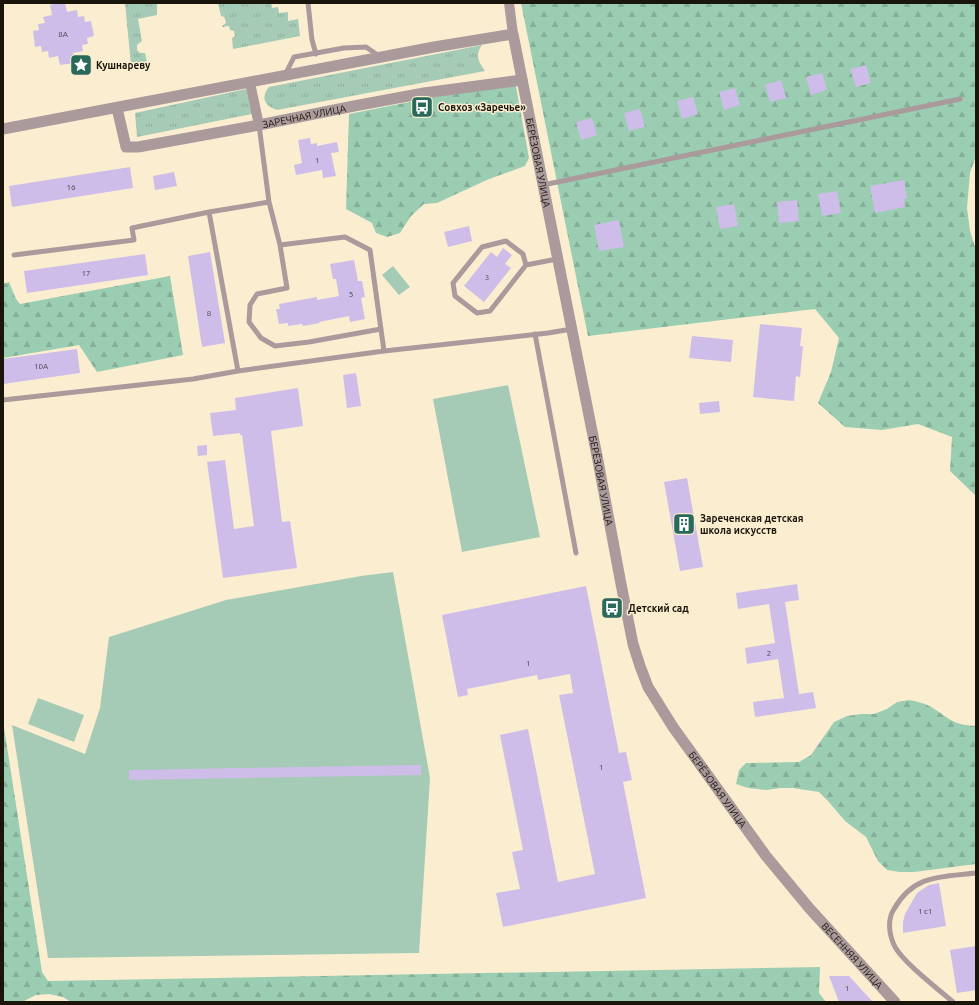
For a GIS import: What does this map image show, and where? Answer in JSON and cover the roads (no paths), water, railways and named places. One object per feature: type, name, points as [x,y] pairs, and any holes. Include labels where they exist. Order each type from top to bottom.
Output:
[{"type":"street","name":"БЕРЁЗОВАЯ УЛИЦА","points":[[508,3],[633,644],[640,666],[648,687],[673,727],[766,856],[810,910]]},
{"type":"street","points":[[3,129],[513,34]]},
{"type":"street","name":"ЗАРЕЧНАЯ УЛИЦА","points":[[117,108],[126,147],[145,147],[424,93],[522,80]]},
{"type":"street","points":[[250,83],[259,126]]},
{"type":"street","name":"ВЕСЕННЯЯ УЛИЦА","points":[[810,910],[895,1002]]},
{"type":"lane","points":[[308,3],[312,40],[316,54]]},
{"type":"lane","points":[[285,76],[294,57],[344,48],[366,47],[382,58]]},
{"type":"lane","points":[[543,185],[960,99]]},
{"type":"lane","points":[[259,126],[269,202],[280,245],[287,288],[257,294],[250,305],[248,322],[261,338],[275,346],[309,342],[381,329]]},
{"type":"lane","points":[[14,255],[134,240],[132,228],[209,212],[269,202]]},
{"type":"lane","points":[[209,212],[238,371]]},
{"type":"lane","points":[[280,245],[345,236],[370,250],[384,351]]},
{"type":"lane","points":[[526,265],[523,254],[506,241],[482,247],[453,283],[455,296],[477,313],[490,311],[526,265],[557,259]]},
{"type":"lane","points":[[3,400],[193,379],[238,371],[384,351],[572,329]]},
{"type":"lane","points":[[535,334],[576,553]]},
{"type":"lane","points":[[953,1002],[906,961],[895,947],[890,934],[889,924],[892,912],[899,900],[907,890],[917,883],[935,877],[976,873]]},
{"type":"place","name":"Кушнареву","points":[[81,65]]},
{"type":"place","name":"Совхоз «Заречье»","points":[[422,107]]},
{"type":"place","name":"Зареченская детская школа искусств","points":[[684,524]]},
{"type":"place","name":"Детский сад","points":[[612,608]]}]
